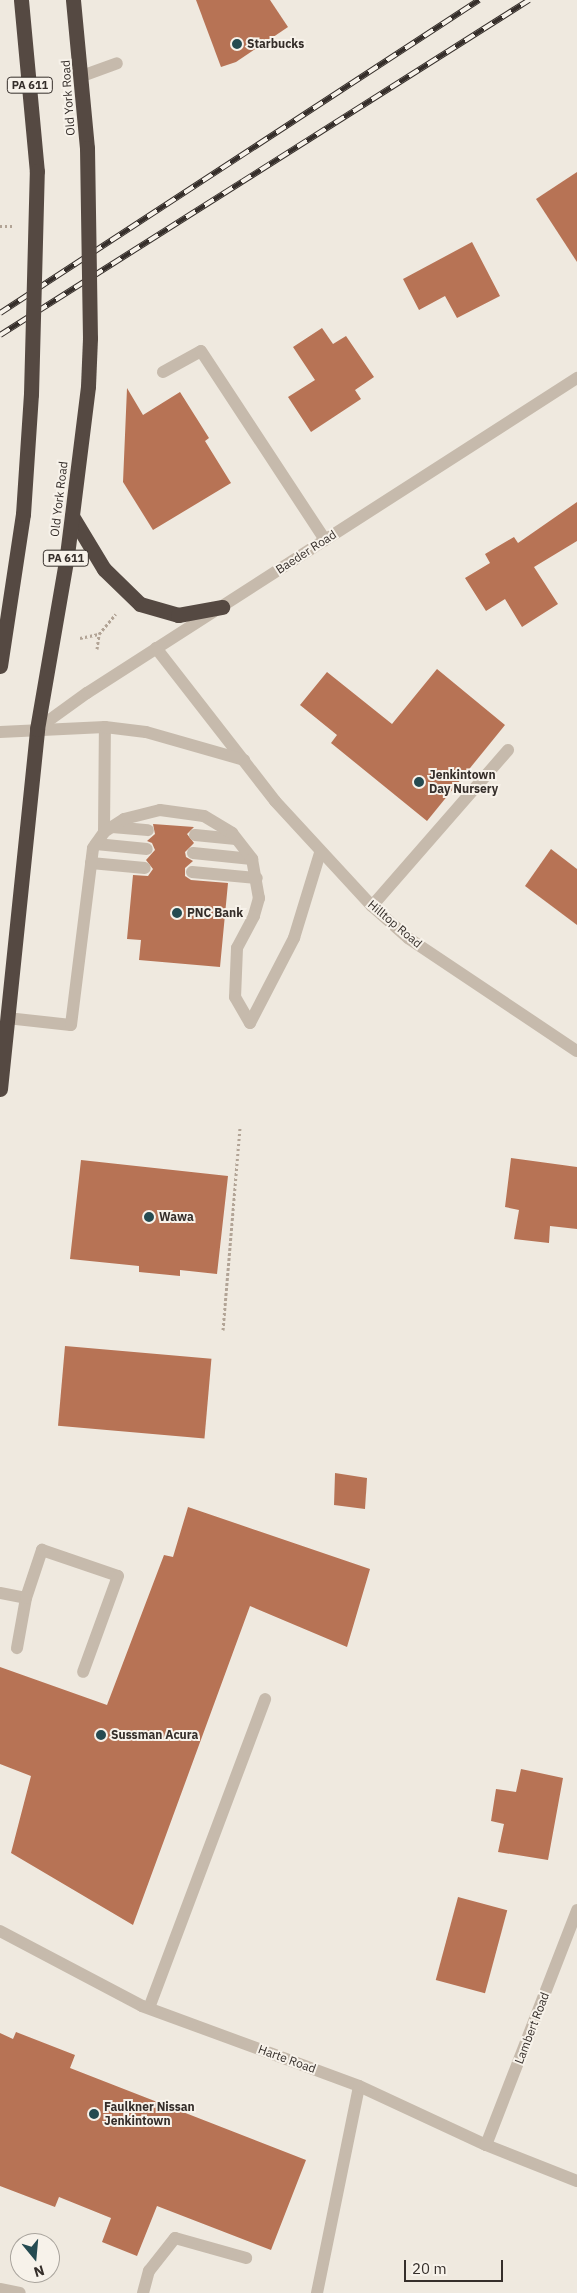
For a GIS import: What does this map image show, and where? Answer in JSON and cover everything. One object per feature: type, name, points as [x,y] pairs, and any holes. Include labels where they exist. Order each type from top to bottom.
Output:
[{"type":"highway","name":"PA 611","points":[[0,666],[24,514],[31,394],[37,171],[21,0]]},
{"type":"highway","name":"Old York Road","points":[[0,1089],[37,729],[72,516],[88,386],[91,295],[87,148],[82,76],[73,0]]},
{"type":"highway","points":[[72,516],[104,569],[140,604],[178,615],[222,607]]},
{"type":"street","points":[[82,76],[117,63]]},
{"type":"street","points":[[163,372],[201,350],[325,540]]},
{"type":"street","name":"Baeder Road","points":[[37,729],[156,648],[577,378]]},
{"type":"street","name":"Hilltop Road","points":[[156,648],[320,853],[372,906],[408,938],[577,1052]]},
{"type":"street","points":[[105,727],[108,829]]},
{"type":"street","points":[[0,732],[105,727],[146,732],[244,760]]},
{"type":"street","points":[[372,906],[508,750]]},
{"type":"street","points":[[7,1018],[71,1025],[91,863],[96,844],[108,829],[124,819],[160,810],[186,812],[204,816],[236,839],[252,859],[257,878],[259,898],[254,916],[237,948],[234,997],[250,1023],[294,938],[320,853]]},
{"type":"street","points":[[108,829],[148,830]]},
{"type":"street","points":[[195,835],[236,839]]},
{"type":"street","points":[[96,844],[147,849]]},
{"type":"street","points":[[193,853],[252,859]]},
{"type":"street","points":[[91,863],[145,868]]},
{"type":"street","points":[[192,872],[257,878]]},
{"type":"street","points":[[17,1648],[26,1598],[42,1550],[118,1576],[83,1672]]},
{"type":"street","points":[[0,1593],[26,1598]]},
{"type":"street","points":[[148,2008],[265,1700]]},
{"type":"street","name":"Lambert Road","points":[[486,2145],[577,1910]]},
{"type":"street","name":"Harte Road","points":[[0,1931],[148,2008],[359,2086],[486,2145],[577,2181]]},
{"type":"street","points":[[318,2293],[359,2086]]},
{"type":"street","points":[[144,2293],[149,2271],[175,2238],[246,2258]]},
{"type":"street","points":[[0,2289],[20,2293]]},
{"type":"path","points":[[0,226],[14,226]]},
{"type":"path","points":[[97,649],[99,634],[121,608]]},
{"type":"path","points":[[80,638],[99,634]]},
{"type":"path","points":[[223,1330],[240,1126]]},
{"type":"building","name":"Starbucks","points":[[196,0],[270,0],[288,27],[236,62],[221,67]]},
{"type":"building","points":[[577,172],[577,262],[536,199]]},
{"type":"building","points":[[472,242],[500,296],[457,318],[445,296],[419,310],[403,279]]},
{"type":"building","points":[[322,328],[333,344],[346,336],[374,377],[355,390],[361,399],[311,432],[288,397],[315,380],[293,347]]},
{"type":"building","points":[[127,388],[143,415],[180,392],[209,438],[205,441],[231,483],[153,530],[123,482]]},
{"type":"building","points":[[577,502],[577,541],[534,567],[558,604],[522,627],[505,599],[486,611],[465,578],[490,563],[485,554],[514,537],[518,543]]},
{"type":"building","name":"Jenkintown Day Nursery","points":[[437,669],[505,725],[427,821],[331,743],[337,735],[300,705],[327,672],[392,724]]},
{"type":"building","name":"PNC Bank","points":[[153,824],[194,827],[187,834],[194,843],[185,852],[186,857],[193,861],[185,868],[185,876],[191,880],[228,883],[220,967],[139,960],[141,940],[127,939],[133,875],[148,876],[153,869],[146,860],[155,850],[152,843],[147,841],[155,834]]},
{"type":"building","points":[[551,849],[577,869],[577,925],[525,886]]},
{"type":"building","points":[[511,1158],[577,1167],[577,1229],[550,1226],[549,1243],[514,1239],[519,1210],[505,1207]]},
{"type":"building","name":"Wawa","points":[[81,1160],[228,1176],[217,1274],[180,1270],[180,1276],[139,1272],[139,1266],[70,1259]]},
{"type":"building","points":[[65,1346],[211,1359],[204,1439],[58,1426]]},
{"type":"building","points":[[335,1473],[367,1478],[365,1509],[334,1505]]},
{"type":"building","name":"Sussman Acura","points":[[188,1507],[370,1569],[347,1647],[250,1606],[133,1925],[11,1853],[31,1776],[0,1764],[0,1667],[107,1705],[164,1555],[173,1557]]},
{"type":"building","points":[[521,1769],[563,1778],[548,1860],[498,1852],[504,1824],[491,1821],[496,1789],[516,1792]]},
{"type":"building","points":[[458,1897],[507,1910],[485,1993],[436,1980]]},
{"type":"building","name":"Faulkner Nissan Jenkintown","points":[[16,2032],[75,2055],[70,2068],[306,2160],[271,2250],[157,2206],[137,2256],[102,2242],[111,2218],[59,2197],[55,2207],[0,2186],[0,2033],[13,2039]]},
{"type":"railway","points":[[0,313],[479,0]]},
{"type":"railway","points":[[0,335],[529,0]]},
{"type":"place","name":"Starbucks","points":[[237,44]]},
{"type":"place","name":"Jenkintown Day Nursery","points":[[419,782]]},
{"type":"place","name":"PNC Bank","points":[[177,913]]},
{"type":"place","name":"Wawa","points":[[149,1217]]},
{"type":"place","name":"Sussman Acura","points":[[101,1735]]},
{"type":"place","name":"Faulkner Nissan Jenkintown","points":[[94,2114]]}]
